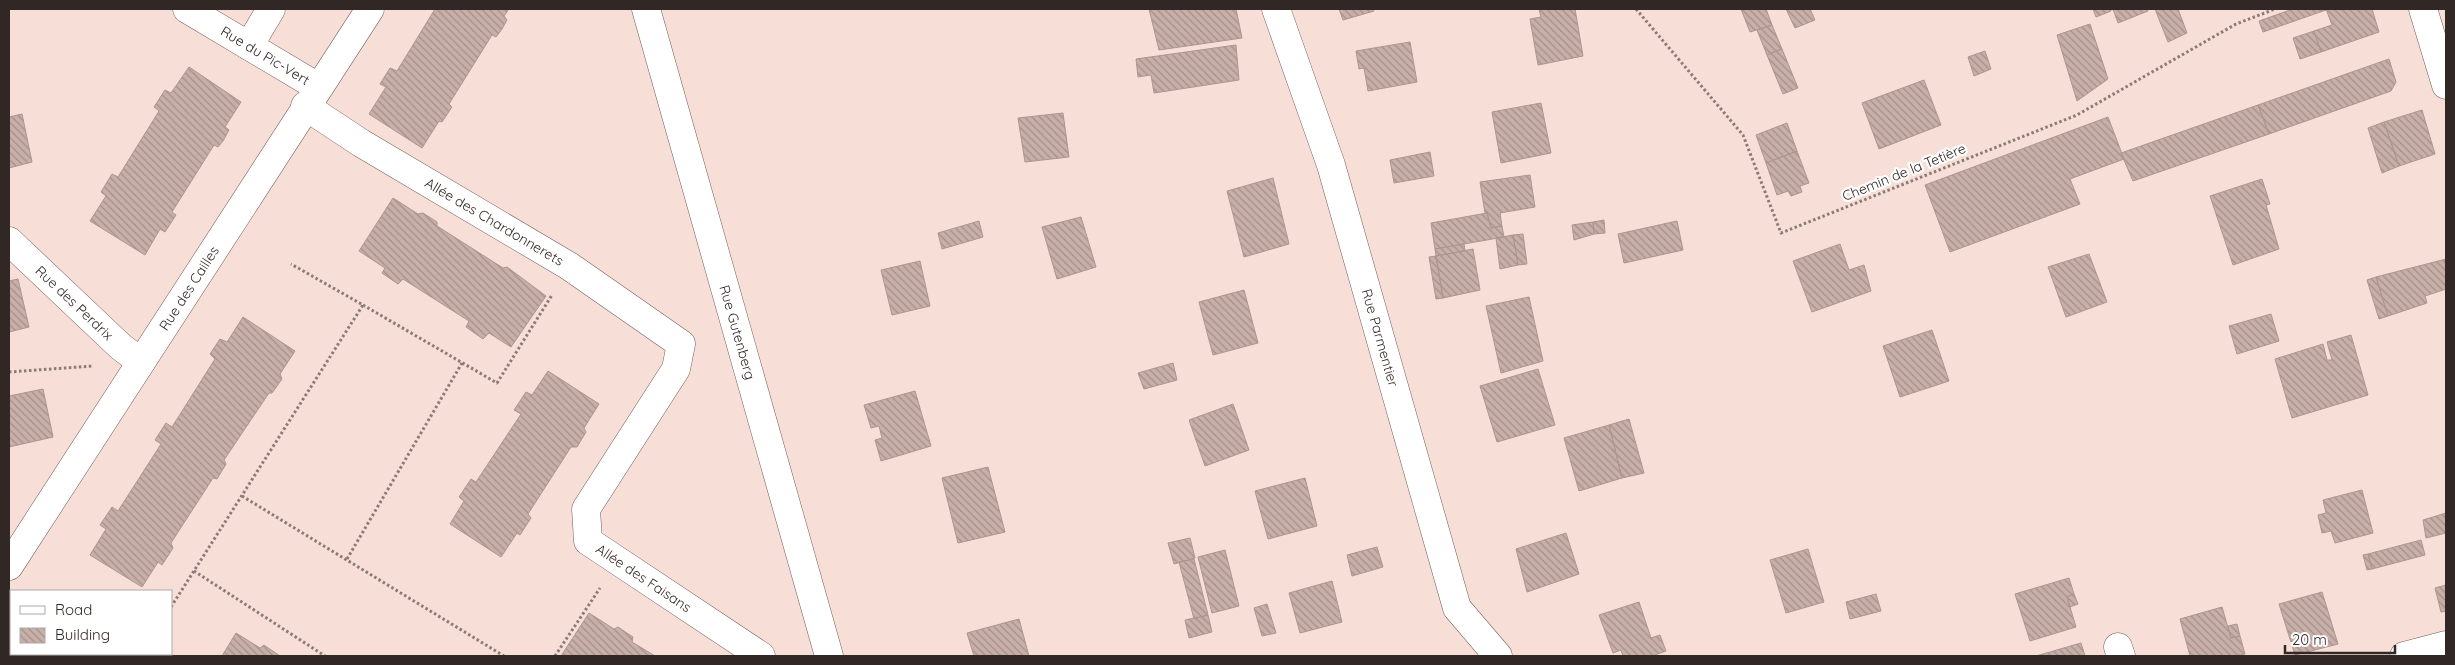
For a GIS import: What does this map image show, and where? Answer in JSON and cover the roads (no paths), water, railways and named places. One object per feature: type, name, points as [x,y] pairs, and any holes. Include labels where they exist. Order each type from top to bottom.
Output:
[{"type":"street","name":"Rue du Pic-Vert","points":[[187,9],[249,46],[312,96]]},
{"type":"street","points":[[249,46],[271,9]]},
{"type":"street","name":"Rue des Cailles","points":[[9,566],[370,9]]},
{"type":"street","name":"Rue Gutenberg","points":[[646,9],[829,656]]},
{"type":"street","name":"Rue Parmentier","points":[[1276,9],[1330,165],[1457,608],[1498,656]]},
{"type":"street","points":[[2423,9],[2438,33],[2446,85]]},
{"type":"street","name":"Allée des Chardonnerets","points":[[312,96],[361,143],[569,266],[681,344]]},
{"type":"street","name":"Rue des Perdrix","points":[[9,241],[121,347],[141,362]]},
{"type":"street","name":"Allée des Faisans","points":[[681,344],[676,369],[586,509],[588,541],[761,656]]},
{"type":"street","points":[[2404,656],[2446,645]]}]
